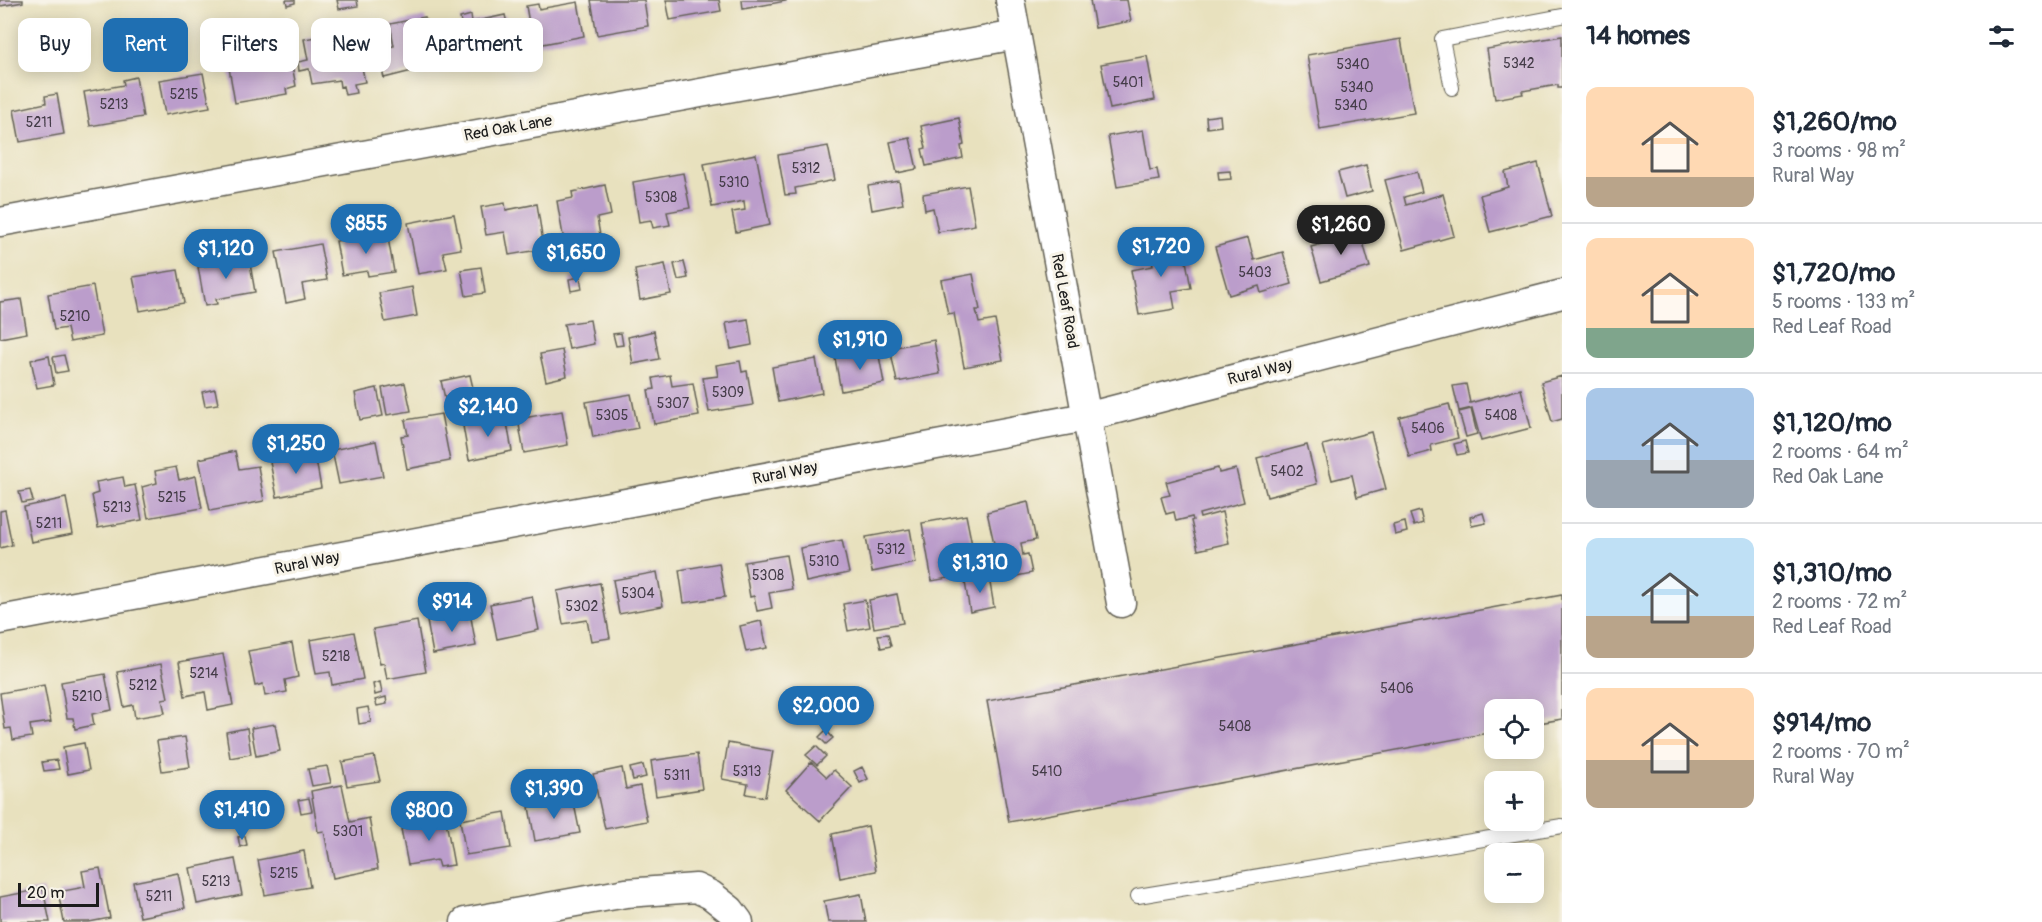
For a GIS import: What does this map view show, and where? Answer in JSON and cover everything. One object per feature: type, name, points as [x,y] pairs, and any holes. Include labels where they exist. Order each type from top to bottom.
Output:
[{"type":"street","name":"Red Leaf Road","points":[[1010,0],[1120,603]]},
{"type":"street","name":"Red Oak Lane","points":[[0,222],[1016,35]]},
{"type":"street","name":"Rural Way","points":[[0,620],[1086,417],[1562,294]]},
{"type":"street","points":[[465,922],[626,893],[696,888],[711,895],[731,914]]},
{"type":"lane","points":[[1452,88],[1442,39],[1562,16]]},
{"type":"lane","points":[[1138,896],[1562,826]]},
{"type":"building","points":[[0,0],[23,0],[23,2],[0,6]]},
{"type":"building","points":[[286,0],[295,0],[295,3],[287,5]]},
{"type":"building","points":[[337,0],[357,0],[358,6],[339,9]]},
{"type":"building","points":[[591,0],[644,0],[648,26],[597,35]]},
{"type":"building","points":[[666,0],[719,0],[721,11],[670,20]]},
{"type":"building","points":[[742,0],[786,0],[786,1],[743,9]]},
{"type":"building","points":[[1090,0],[1127,0],[1131,21],[1095,28]]},
{"type":"building","points":[[578,2],[584,36],[543,44],[543,18],[528,18],[526,6],[538,4],[539,9]]},
{"type":"building","points":[[403,21],[403,72],[408,72],[384,78],[383,72],[391,72],[391,47],[394,46],[391,24]]},
{"type":"building","points":[[1562,36],[1562,88],[1558,88],[1558,85],[1522,91],[1523,94],[1495,99],[1487,49]]},
{"type":"building","points":[[311,38],[311,72],[363,72],[365,82],[354,84],[356,93],[345,95],[339,80],[312,84],[309,69],[299,71],[299,62],[308,60],[304,39]]},
{"type":"building","points":[[1401,39],[1414,113],[1320,129],[1307,55]]},
{"type":"building","points":[[1147,56],[1155,100],[1110,109],[1101,64]]},
{"type":"building","points":[[230,72],[293,72],[296,86],[286,89],[287,94],[235,103]]},
{"type":"building","points":[[203,73],[210,107],[165,115],[159,80]]},
{"type":"building","points":[[136,77],[143,117],[90,126],[84,92],[124,85],[123,80]]},
{"type":"building","points":[[57,94],[64,134],[20,142],[14,110],[46,103],[45,96]]},
{"type":"building","points":[[1220,115],[1221,126],[1207,128],[1206,117]]},
{"type":"building","points":[[959,118],[964,145],[961,146],[963,158],[926,166],[922,149],[926,148],[921,126]]},
{"type":"building","points":[[1143,130],[1150,170],[1157,169],[1159,180],[1117,187],[1108,136]]},
{"type":"building","points":[[910,138],[917,169],[897,173],[890,142]]},
{"type":"building","points":[[828,146],[835,180],[795,188],[796,194],[785,195],[778,155]]},
{"type":"building","points":[[756,154],[770,225],[736,232],[732,212],[745,210],[744,201],[712,207],[704,164]]},
{"type":"building","points":[[1538,163],[1552,216],[1490,232],[1480,195],[1508,187],[1505,172]]},
{"type":"building","points":[[1366,165],[1372,191],[1345,198],[1338,172]]},
{"type":"building","points":[[1230,171],[1231,179],[1219,180],[1218,172]]},
{"type":"building","points":[[1417,172],[1422,192],[1404,197],[1406,205],[1443,194],[1454,236],[1404,250],[1385,180]]},
{"type":"building","points":[[683,173],[690,208],[667,212],[670,225],[653,228],[651,220],[639,222],[633,182]]},
{"type":"building","points":[[899,181],[903,204],[872,210],[868,186]]},
{"type":"building","points":[[605,185],[611,215],[597,218],[601,241],[565,247],[557,201],[573,198],[572,192]]},
{"type":"building","points":[[968,186],[975,225],[938,232],[933,208],[925,210],[923,194]]},
{"type":"building","points":[[505,203],[506,210],[537,204],[544,249],[509,255],[505,232],[486,235],[481,207]]},
{"type":"building","points":[[454,214],[461,249],[443,252],[447,269],[418,274],[408,223]]},
{"type":"building","points":[[1359,228],[1370,267],[1321,281],[1311,247],[1349,236],[1348,231]]},
{"type":"building","points":[[387,232],[394,272],[368,276],[367,271],[342,275],[336,241]]},
{"type":"building","points":[[1248,238],[1254,260],[1283,252],[1292,284],[1261,293],[1259,286],[1229,295],[1215,247]]},
{"type":"building","points":[[1182,239],[1191,288],[1172,291],[1175,309],[1139,315],[1131,270],[1153,266],[1149,245]]},
{"type":"building","points":[[320,244],[327,280],[302,284],[305,299],[286,303],[276,252]]},
{"type":"building","points":[[249,258],[255,292],[216,299],[217,304],[205,306],[198,267]]},
{"type":"building","points":[[684,262],[688,278],[678,280],[674,264]]},
{"type":"building","points":[[665,264],[671,294],[640,300],[635,270]]},
{"type":"building","points":[[481,267],[485,293],[466,296],[461,270]]},
{"type":"building","points":[[178,270],[184,303],[140,311],[133,277]]},
{"type":"building","points":[[973,274],[980,310],[976,310],[979,323],[995,320],[1003,360],[964,367],[954,313],[948,314],[941,280]]},
{"type":"building","points":[[580,277],[582,289],[571,291],[569,279]]},
{"type":"building","points":[[93,286],[102,336],[70,342],[67,328],[54,330],[48,294]]},
{"type":"building","points":[[412,287],[417,316],[385,322],[379,293]]},
{"type":"building","points":[[21,299],[27,333],[0,338],[0,302]]},
{"type":"building","points":[[748,319],[752,345],[731,349],[726,323]]},
{"type":"building","points":[[590,320],[594,344],[569,349],[564,324]]},
{"type":"building","points":[[654,331],[659,359],[633,364],[628,337]]},
{"type":"building","points":[[621,333],[623,345],[616,346],[613,334]]},
{"type":"building","points":[[934,340],[940,374],[897,382],[890,348]]},
{"type":"building","points":[[562,350],[567,376],[546,381],[540,354]]},
{"type":"building","points":[[878,350],[884,383],[841,391],[835,358]]},
{"type":"building","points":[[64,355],[68,371],[56,373],[53,357]]},
{"type":"building","points":[[49,356],[54,385],[37,388],[31,360]]},
{"type":"building","points":[[816,359],[822,393],[778,402],[772,367]]},
{"type":"building","points":[[740,361],[742,372],[747,371],[753,405],[709,412],[703,378],[718,376],[716,365]]},
{"type":"building","points":[[470,375],[476,401],[447,407],[441,381]]},
{"type":"building","points":[[670,375],[672,386],[693,383],[699,416],[654,424],[648,390],[655,389],[653,378]]},
{"type":"building","points":[[1562,376],[1562,419],[1552,422],[1541,382]]},
{"type":"building","points":[[405,383],[411,411],[387,415],[382,388]]},
{"type":"building","points":[[1466,384],[1470,403],[1521,389],[1531,428],[1481,441],[1472,408],[1459,411],[1453,386]]},
{"type":"building","points":[[377,388],[383,416],[360,420],[355,393]]},
{"type":"building","points":[[215,389],[218,404],[205,406],[202,392]]},
{"type":"building","points":[[631,394],[638,428],[593,437],[586,402]]},
{"type":"building","points":[[1449,404],[1458,438],[1431,445],[1432,451],[1409,457],[1399,417]]},
{"type":"building","points":[[1471,409],[1477,434],[1466,437],[1459,412]]},
{"type":"building","points":[[562,411],[568,445],[524,453],[518,419]]},
{"type":"building","points":[[441,414],[450,461],[407,469],[401,436],[408,435],[405,420]]},
{"type":"building","points":[[506,417],[512,451],[469,460],[463,426]]},
{"type":"building","points":[[1371,432],[1386,489],[1357,497],[1352,475],[1332,480],[1323,445]]},
{"type":"building","points":[[376,441],[383,476],[339,484],[332,450]]},
{"type":"building","points":[[1465,441],[1468,453],[1457,455],[1454,444]]},
{"type":"building","points":[[1307,445],[1317,484],[1267,497],[1257,458]]},
{"type":"building","points":[[235,451],[239,469],[258,466],[264,501],[210,511],[199,459]]},
{"type":"building","points":[[315,454],[321,488],[277,497],[270,462]]},
{"type":"building","points":[[176,467],[179,480],[196,476],[202,508],[148,518],[142,487],[157,483],[155,471]]},
{"type":"building","points":[[1218,468],[1219,473],[1236,469],[1244,502],[1199,514],[1200,518],[1222,512],[1229,543],[1198,550],[1192,517],[1176,521],[1174,512],[1166,514],[1161,497],[1170,495],[1166,482]]},
{"type":"building","points":[[123,477],[125,487],[135,485],[142,520],[98,528],[92,495],[98,493],[96,482]]},
{"type":"building","points":[[30,490],[33,501],[22,503],[19,492]]},
{"type":"building","points":[[66,498],[73,534],[31,542],[24,507]]},
{"type":"building","points":[[1028,502],[1036,540],[1021,543],[1023,555],[1028,554],[1032,573],[1002,579],[987,512]]},
{"type":"building","points":[[5,510],[12,545],[0,548],[0,511]]},
{"type":"building","points":[[1420,511],[1423,523],[1414,526],[1410,514]]},
{"type":"building","points":[[1483,513],[1486,523],[1472,526],[1470,517]]},
{"type":"building","points":[[966,515],[973,550],[961,552],[965,575],[932,581],[922,523]]},
{"type":"building","points":[[1405,522],[1407,532],[1395,535],[1393,525]]},
{"type":"building","points":[[910,529],[916,563],[872,572],[866,537]]},
{"type":"building","points":[[842,540],[849,573],[806,582],[800,548]]},
{"type":"building","points":[[786,555],[792,589],[769,593],[772,608],[757,611],[754,596],[750,597],[744,562]]},
{"type":"building","points":[[719,563],[725,597],[684,603],[679,570]]},
{"type":"building","points":[[657,572],[663,606],[619,614],[613,580]]},
{"type":"building","points":[[989,577],[994,607],[970,612],[965,582]]},
{"type":"building","points":[[600,583],[610,638],[591,641],[587,620],[563,624],[557,591]]},
{"type":"building","points":[[897,594],[903,623],[874,628],[869,600]]},
{"type":"building","points":[[1562,595],[1562,719],[1544,722],[1544,699],[1484,699],[1484,734],[1009,822],[987,701]]},
{"type":"building","points":[[532,596],[539,630],[497,639],[490,604]]},
{"type":"building","points":[[865,600],[870,627],[848,631],[843,604]]},
{"type":"building","points":[[470,612],[476,646],[433,654],[427,621]]},
{"type":"building","points":[[417,621],[426,672],[387,679],[384,663],[380,664],[373,629]]},
{"type":"building","points":[[761,621],[767,648],[746,652],[740,626]]},
{"type":"building","points":[[354,632],[363,679],[332,685],[330,672],[316,674],[310,640]]},
{"type":"building","points":[[888,634],[891,646],[881,648],[878,635]]},
{"type":"building","points":[[292,643],[298,677],[285,680],[287,692],[265,696],[263,684],[255,686],[248,651]]},
{"type":"building","points":[[223,654],[233,705],[208,710],[205,692],[185,696],[179,662]]},
{"type":"building","points":[[161,664],[168,698],[162,699],[165,713],[135,718],[133,705],[124,707],[117,672]]},
{"type":"building","points":[[105,674],[112,710],[92,714],[94,725],[75,729],[73,718],[67,718],[61,682]]},
{"type":"building","points":[[380,682],[382,693],[375,695],[373,684]]},
{"type":"building","points":[[44,685],[51,722],[30,725],[32,737],[13,740],[11,728],[5,729],[0,693]]},
{"type":"building","points":[[386,697],[387,704],[377,706],[375,700]]},
{"type":"building","points":[[368,707],[371,722],[359,724],[357,709]]},
{"type":"building","points":[[275,724],[280,751],[256,756],[251,728]]},
{"type":"building","points":[[247,728],[251,754],[230,758],[226,732]]},
{"type":"building","points":[[826,730],[833,738],[826,744],[819,737]]},
{"type":"building","points":[[185,737],[190,767],[162,771],[157,741]]},
{"type":"building","points":[[84,743],[89,770],[68,774],[63,747]]},
{"type":"building","points":[[728,743],[773,751],[765,797],[746,794],[748,784],[722,779]]},
{"type":"building","points":[[816,746],[826,756],[817,765],[806,755]]},
{"type":"building","points":[[697,754],[702,789],[656,796],[651,761]]},
{"type":"building","points":[[374,756],[380,781],[347,786],[342,762]]},
{"type":"building","points":[[57,760],[59,769],[44,771],[42,762]]},
{"type":"building","points":[[811,762],[827,777],[834,770],[852,787],[820,821],[786,790]]},
{"type":"building","points":[[643,765],[646,777],[633,780],[630,768]]},
{"type":"building","points":[[327,766],[331,783],[312,786],[308,769]]},
{"type":"building","points":[[862,767],[868,779],[860,783],[854,771]]},
{"type":"building","points":[[622,768],[626,789],[640,786],[647,821],[605,829],[593,774]]},
{"type":"building","points":[[342,785],[350,822],[369,818],[378,869],[333,878],[324,831],[318,832],[311,791]]},
{"type":"building","points":[[309,798],[312,811],[301,813],[298,800]]},
{"type":"building","points":[[573,799],[580,833],[535,841],[529,807]]},
{"type":"building","points":[[442,812],[444,821],[446,821],[454,865],[439,867],[437,860],[408,865],[401,829],[430,824],[428,815]]},
{"type":"building","points":[[505,812],[511,848],[466,855],[460,820]]},
{"type":"building","points":[[868,826],[876,871],[840,878],[832,834]]},
{"type":"building","points":[[245,836],[247,845],[240,847],[238,837]]},
{"type":"building","points":[[304,851],[310,887],[265,895],[258,860]]},
{"type":"building","points":[[235,859],[242,895],[197,904],[190,868]]},
{"type":"building","points":[[100,868],[110,918],[89,922],[64,922],[58,892],[85,887],[82,871]]},
{"type":"building","points":[[178,873],[185,908],[140,917],[133,882]]},
{"type":"building","points":[[43,889],[50,922],[0,922],[0,897]]},
{"type":"building","points":[[861,894],[866,922],[828,922],[824,901]]}]
